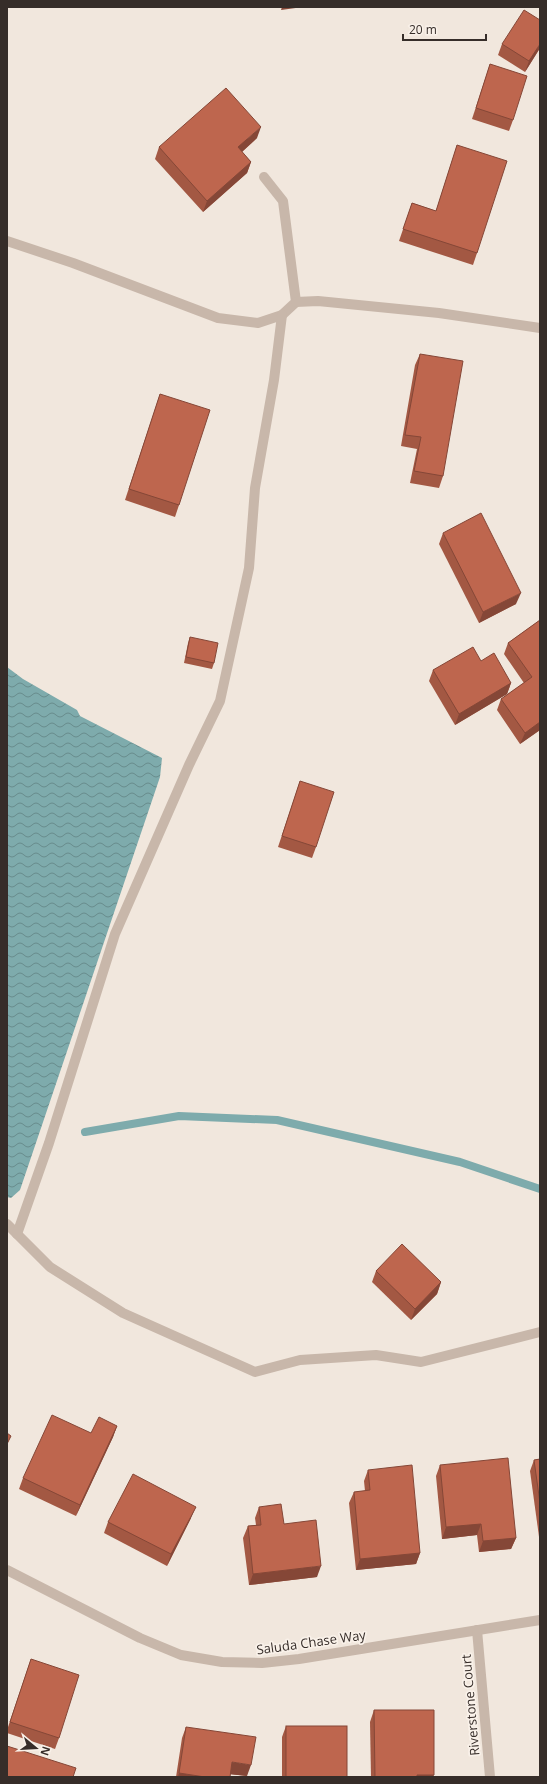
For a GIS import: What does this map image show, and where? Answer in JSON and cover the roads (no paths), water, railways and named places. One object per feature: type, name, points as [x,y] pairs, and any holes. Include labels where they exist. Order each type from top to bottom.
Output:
[{"type":"street","points":[[264,177],[283,201],[296,302]]},
{"type":"street","points":[[7,241],[73,263],[218,318],[258,323],[282,315],[296,302],[318,301],[424,312],[540,328]]},
{"type":"street","points":[[17,1234],[49,1144],[115,934],[189,765],[220,701],[249,568],[255,488],[274,380],[282,315]]},
{"type":"street","points":[[7,1224],[50,1267],[123,1313],[255,1372],[300,1360],[376,1355],[421,1362],[540,1332]]},
{"type":"street","name":"Saluda Chase Way","points":[[7,1570],[140,1638],[181,1655],[222,1662],[262,1663],[299,1659],[540,1620]]},
{"type":"street","name":"Riverstone Court","points":[[477,1630],[490,1777]]},
{"type":"water","points":[[7,667],[23,679],[77,710],[80,716],[162,758],[160,777],[20,1190],[11,1198],[7,1197]]},
{"type":"waterway","points":[[85,1132],[179,1116],[277,1120],[460,1162],[540,1189]]}]
